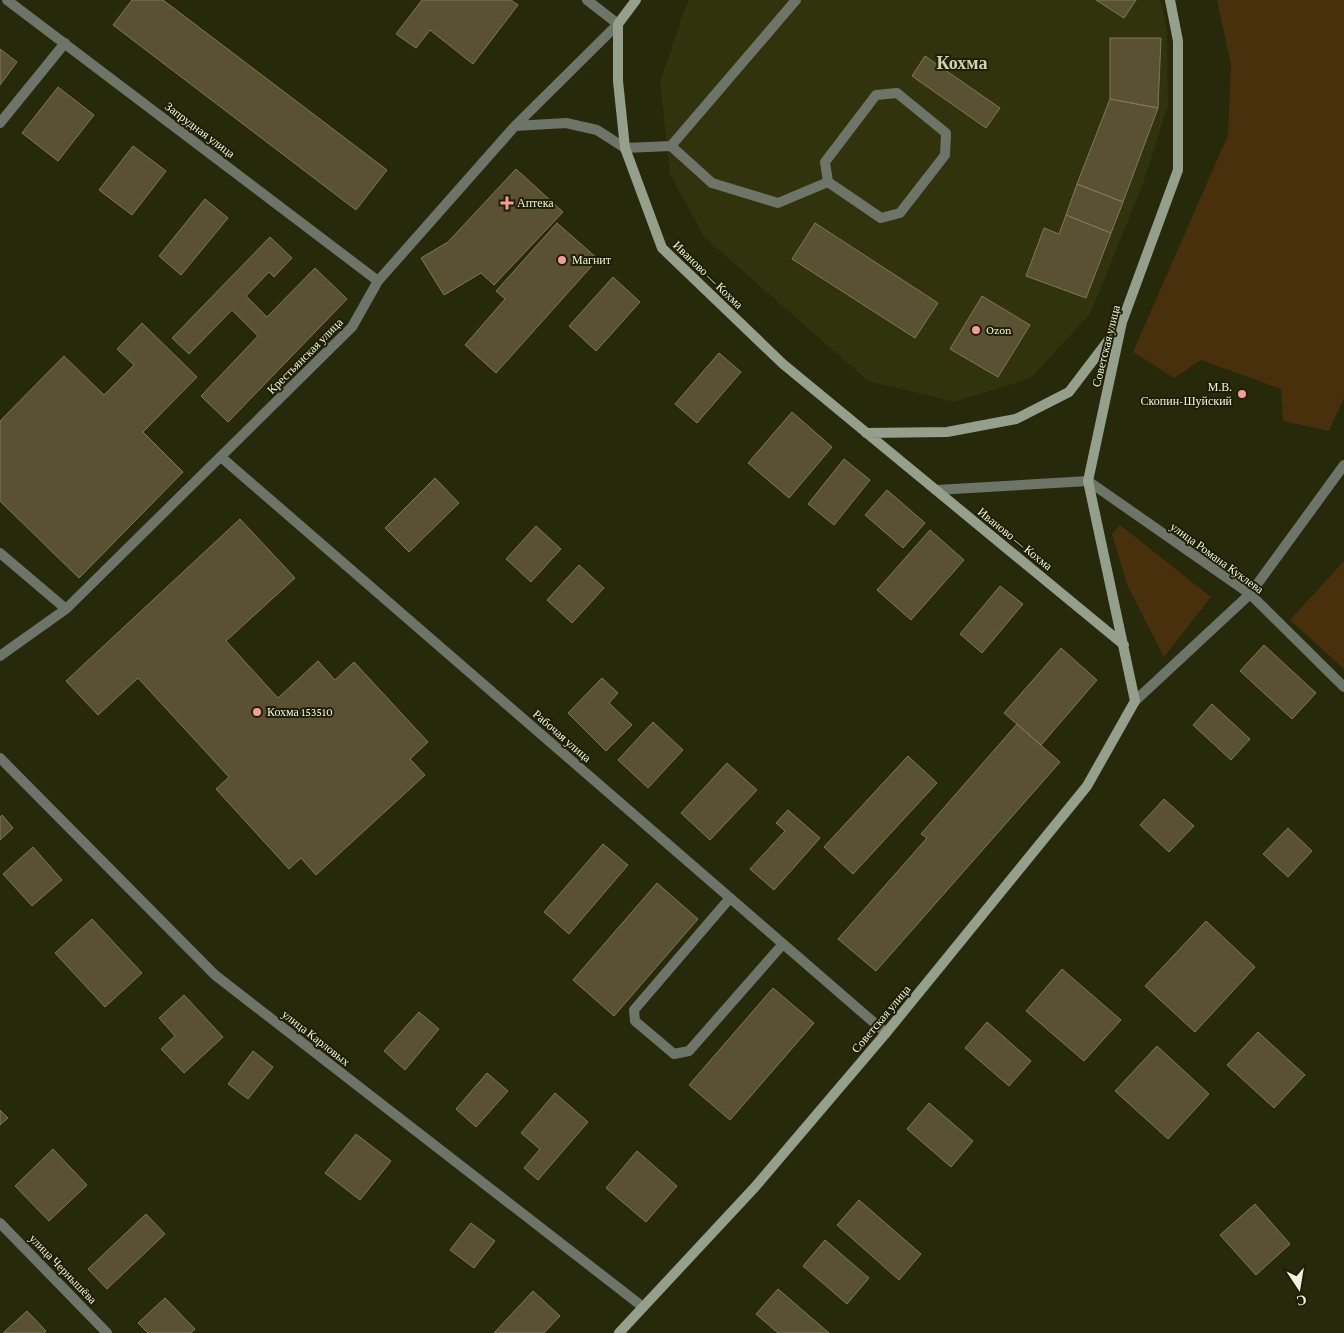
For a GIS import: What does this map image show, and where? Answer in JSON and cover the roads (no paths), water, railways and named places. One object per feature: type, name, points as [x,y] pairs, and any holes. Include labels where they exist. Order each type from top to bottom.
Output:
[{"type":"main road","points":[[618,24],[636,0]]},
{"type":"main road","name":"Советская улица","points":[[619,1333],[754,1188],[886,1033],[1087,786],[1135,701],[1088,481],[1122,322],[1178,170],[1178,41],[1170,0]]},
{"type":"main road","name":"Иваново — Кохма","points":[[618,24],[618,81],[625,148],[662,248],[782,364],[1124,645]]},
{"type":"main road","points":[[866,433],[947,432],[1016,419],[1069,392],[1122,322]]},
{"type":"street","name":"Запрудная улица","points":[[6,0],[378,281]]},
{"type":"street","points":[[587,0],[618,24]]},
{"type":"street","points":[[671,146],[796,0]]},
{"type":"street","name":"Крестьянская улица","points":[[0,656],[66,609],[352,327],[378,281],[515,126],[618,24]]},
{"type":"street","points":[[0,123],[64,43]]},
{"type":"street","points":[[897,93],[946,133],[945,155],[900,213],[880,218],[828,182],[825,162],[876,95],[897,93]]},
{"type":"street","points":[[515,126],[566,123],[597,130],[625,148],[671,146],[712,183],[778,203],[828,182]]},
{"type":"street","name":"Рабочая улица","points":[[221,457],[886,1033]]},
{"type":"street","name":"Советская улица","points":[[1135,701],[1250,594],[1344,465]]},
{"type":"street","points":[[936,490],[1088,481]]},
{"type":"street","name":"улица Романа Куклева","points":[[1088,481],[1250,594],[1344,687]]},
{"type":"street","points":[[0,553],[66,609]]},
{"type":"street","name":"улица Карловых","points":[[0,758],[214,975],[643,1307]]},
{"type":"street","points":[[730,898],[634,1010],[635,1021],[674,1054],[689,1050],[783,944]]},
{"type":"street","name":"улица Чернышёва","points":[[0,1223],[107,1333]]},
{"type":"place","name":"Аптека","points":[[507,203]]},
{"type":"place","name":"Магнит","points":[[562,260]]},
{"type":"place","name":"Ozon","points":[[976,330]]},
{"type":"place","name":"М.В. Скопин-Шуйский","points":[[1242,394]]},
{"type":"place","name":"Кохма 153510","points":[[257,712]]},
{"type":"district","name":"Кохма","points":[[962,63]]}]
